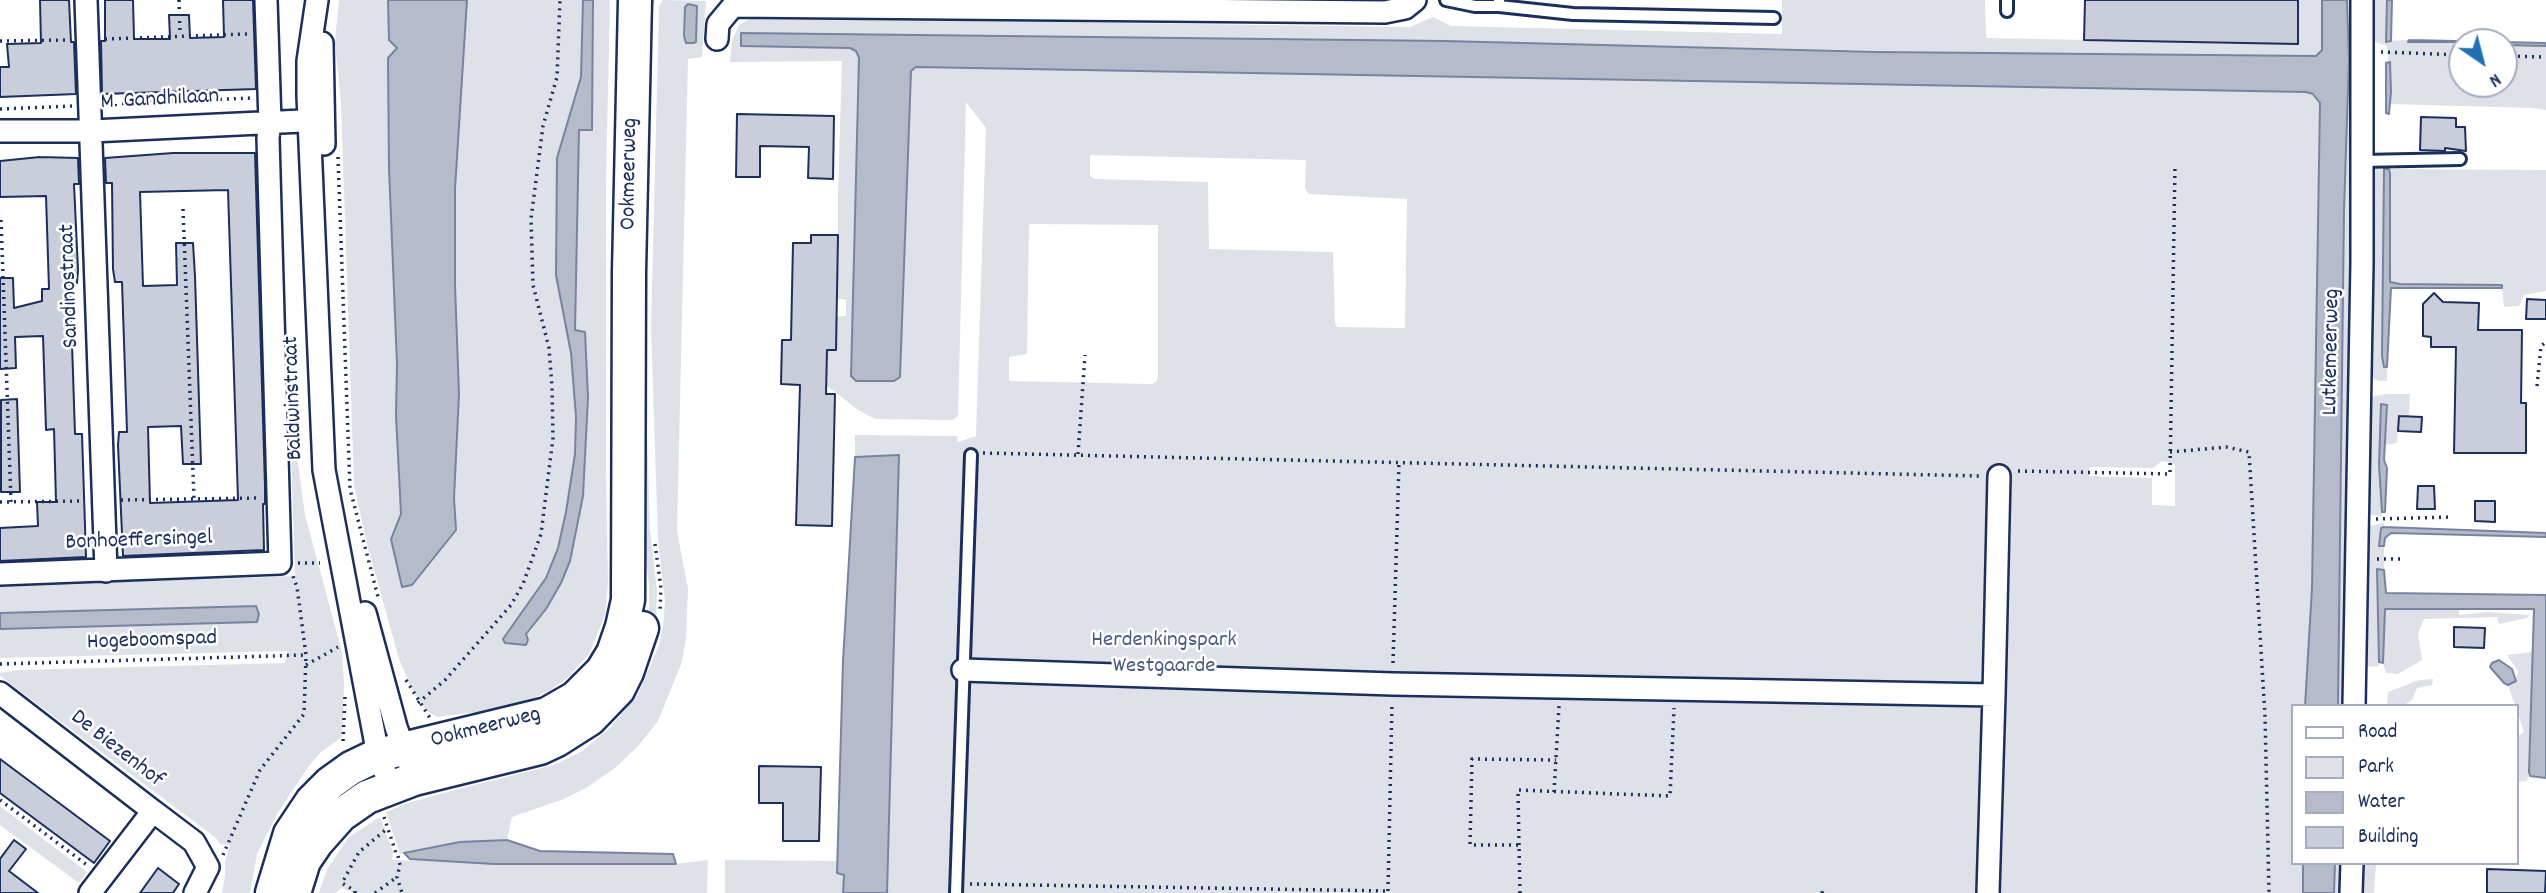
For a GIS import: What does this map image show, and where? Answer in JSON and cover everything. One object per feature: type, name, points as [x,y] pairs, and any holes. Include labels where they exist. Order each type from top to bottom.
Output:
[{"type":"main road","name":"Ookmeerweg","points":[[272,893],[290,834],[312,801],[330,783],[387,741],[547,714],[575,698],[601,671],[613,653],[628,600],[629,272],[635,0]]},
{"type":"main road","name":"Ookmeerweg","points":[[294,893],[304,861],[328,827],[367,797],[402,783],[521,754],[557,740],[590,719],[618,690],[637,647],[644,613],[630,474]]},
{"type":"street","name":"Sandinostraat","points":[[86,0],[106,570]]},
{"type":"street","name":"Baldwinstraat","points":[[266,0],[280,563]]},
{"type":"street","name":"Baldwinstraat","points":[[317,0],[308,61],[316,120],[331,452],[387,741],[402,783]]},
{"type":"street","name":"Baldwinstraat","points":[[316,120],[327,0]]},
{"type":"street","points":[[717,39],[718,24],[733,6],[740,3],[1385,12],[1405,8],[1415,0]]},
{"type":"street","name":"Lutkemeerweg","points":[[2354,704],[2362,0]]},
{"type":"street","name":"M. Gandhilaan","points":[[0,131],[92,131],[316,120]]},
{"type":"street","points":[[1988,893],[1999,476]]},
{"type":"street","name":"Bonhoeffersingel","points":[[0,574],[280,563]]},
{"type":"street","points":[[963,670],[1560,687],[1994,695]]},
{"type":"street","name":"De Biezenhof","points":[[0,693],[153,811],[96,885]]},
{"type":"street","points":[[153,811],[194,842],[208,867],[195,893]]},
{"type":"street","points":[[2351,893],[2352,865]]},
{"type":"lane","points":[[1446,0],[1475,6],[1499,3],[1573,14],[1774,18]]},
{"type":"lane","points":[[2362,161],[2460,159]]},
{"type":"lane","points":[[956,888],[971,455]]},
{"type":"path","points":[[179,0],[180,35]]},
{"type":"path","points":[[418,703],[445,680],[511,606],[523,584],[541,534],[553,438],[552,387],[549,348],[533,285],[531,219],[543,126],[557,77],[560,0]]},
{"type":"path","points":[[0,41],[267,34]]},
{"type":"path","points":[[2362,49],[2448,54]]},
{"type":"path","points":[[2518,56],[2546,57]]},
{"type":"path","points":[[0,109],[269,97]]},
{"type":"path","points":[[338,152],[350,489],[380,607]]},
{"type":"path","points":[[971,455],[994,452],[1999,476],[2021,471],[2170,474],[2175,165]]},
{"type":"path","points":[[183,209],[194,499]]},
{"type":"path","points":[[1,220],[10,502]]},
{"type":"path","points":[[2537,386],[2541,346],[2546,342]]},
{"type":"path","points":[[1077,454],[1085,355]]},
{"type":"path","points":[[2170,452],[2227,447],[2249,452],[2265,716],[2269,893]]},
{"type":"path","points":[[0,502],[279,497]]},
{"type":"path","points":[[2380,519],[2452,517]]},
{"type":"path","points":[[2356,559],[2402,559]]},
{"type":"path","points":[[220,862],[260,770],[304,715],[306,655],[297,587],[291,570],[280,563]]},
{"type":"path","points":[[306,664],[343,644]]},
{"type":"path","name":"Hogeboomspad","points":[[0,664],[306,655]]},
{"type":"path","points":[[404,677],[426,714]]},
{"type":"path","points":[[1554,792],[1560,687]]},
{"type":"path","points":[[1520,893],[1518,790],[1670,796],[1675,689]]},
{"type":"path","points":[[339,747],[344,741],[387,741],[432,722]]},
{"type":"path","points":[[1519,845],[1470,845],[1472,759],[1556,760]]},
{"type":"path","points":[[0,800],[96,885]]},
{"type":"path","points":[[354,892],[342,883],[359,852],[388,828],[400,865],[397,877],[402,893]]},
{"type":"path","points":[[374,893],[397,877]]},
{"type":"path","points":[[956,888],[1388,891]]},
{"type":"green space","points":[[339,0],[388,0],[389,40],[397,48],[388,59],[389,168],[397,364],[396,416],[401,514],[391,539],[412,585],[456,530],[454,498],[459,394],[455,189],[467,0],[583,0],[581,77],[573,106],[556,275],[571,353],[576,417],[575,454],[558,548],[546,579],[503,639],[528,641],[526,634],[561,583],[570,561],[583,496],[588,397],[585,332],[575,331],[579,130],[592,129],[593,0],[610,0],[606,180],[608,582],[605,615],[589,654],[566,679],[529,700],[492,710],[437,717],[426,710],[411,687],[399,659],[367,544],[354,485],[341,103],[335,42]]},
{"type":"green space","points":[[645,0],[655,0],[651,12],[645,368],[650,529],[657,591],[656,628],[649,626],[649,584],[643,534]]},
{"type":"green space","points":[[663,0],[706,1],[702,57],[688,59],[677,531],[688,589],[682,662],[658,721],[639,745],[615,768],[586,788],[564,799],[512,817],[507,840],[460,842],[400,854],[386,812],[408,803],[554,765],[582,751],[612,726],[638,694],[659,645],[665,601],[658,540],[651,327],[659,6]]},
{"type":"green space","name":"Herdenkingspark Westgaarde","points":[[1782,0],[1985,0],[1986,38],[2297,44],[2298,0],[2322,0],[2322,50],[2316,56],[1986,53],[1444,41],[741,33],[741,46],[850,48],[856,51],[859,58],[851,376],[856,381],[894,381],[911,71],[916,67],[2313,94],[2320,103],[2312,588],[2305,704],[2290,704],[2290,865],[2303,865],[2303,893],[887,893],[899,455],[855,457],[855,435],[957,436],[958,442],[976,436],[986,128],[966,102],[958,416],[952,420],[875,419],[858,410],[826,385],[827,350],[836,350],[836,317],[846,316],[846,300],[838,299],[842,61],[730,62],[732,40],[739,25],[752,18],[1410,27],[1433,17],[1451,26],[1782,34]],"holes":[[[1090,155],[1306,160],[1305,189],[1309,194],[1407,199],[1405,328],[1337,327],[1333,252],[1209,249],[1208,182],[1095,179],[1090,176]],[[1031,224],[1158,225],[1156,382],[1009,381],[1009,357],[1027,354]],[[2162,461],[2175,464],[2175,506],[2152,505],[2152,478],[2089,476],[2090,467],[2153,468]]]},
{"type":"green space","points":[[2347,0],[2359,0],[2351,704],[2338,704],[2344,210],[2349,60]]},
{"type":"green space","points":[[2370,0],[2386,0],[2386,41],[2448,43],[2448,98],[2518,98],[2518,45],[2546,46],[2546,110],[2389,104],[2391,92],[2387,46],[2370,40]]},
{"type":"green space","points":[[2372,169],[2384,169],[2382,356],[2384,366],[2387,367],[2387,381],[2370,377]]},
{"type":"green space","points":[[2389,169],[2546,170],[2546,291],[2524,295],[2519,306],[2504,307],[2502,285],[2390,282]]},
{"type":"green space","points":[[2410,394],[2409,417],[2399,417],[2397,443],[2385,445],[2387,405],[2381,405],[2379,465],[2382,516],[2363,514],[2366,409],[2371,397]]},
{"type":"green space","points":[[290,420],[305,515],[342,652],[342,737],[321,752],[308,767],[277,814],[257,854],[250,893],[222,893],[225,861],[230,845],[220,844],[216,838],[0,676],[0,673],[17,670],[285,663],[287,651],[0,658],[0,629],[257,622],[256,606],[0,613],[0,586],[295,576]]},
{"type":"green space","points":[[2384,523],[2380,546],[2384,546],[2384,570],[2377,569],[2379,666],[2371,667],[2362,665],[2365,527]]},
{"type":"green space","points":[[2384,609],[2459,609],[2459,615],[2488,612],[2530,615],[2499,624],[2497,617],[2424,619],[2418,634],[2422,660],[2398,674],[2386,673],[2383,663]]},
{"type":"green space","points":[[2533,652],[2527,781],[2518,782],[2518,736],[2524,732],[2518,714],[2518,704],[2514,704],[2508,685],[2516,681],[2518,671],[2507,655]]},
{"type":"green space","points":[[2433,679],[2432,685],[2417,688],[2412,700],[2406,704],[2387,704],[2388,692],[2419,680]]},
{"type":"green space","points":[[0,806],[87,872],[79,883],[0,825]]},
{"type":"green space","points":[[380,817],[393,852],[392,860],[624,865],[708,860],[707,893],[354,893],[342,888],[335,893],[319,893],[327,869],[349,837]]},
{"type":"green space","points":[[725,860],[838,861],[838,873],[844,875],[843,893],[725,893]]},
{"type":"green space","points":[[2335,865],[2348,865],[2347,893],[2334,893]]},
{"type":"green space","points":[[2359,865],[2376,865],[2374,893],[2359,893]]},
{"type":"water","points":[[388,0],[467,0],[455,189],[459,394],[454,498],[456,530],[412,585],[402,587],[391,539],[401,514],[396,416],[397,364],[389,168],[388,58],[397,48],[389,40]]},
{"type":"water","points":[[583,0],[593,0],[592,130],[579,130],[575,330],[585,332],[588,397],[583,496],[570,561],[561,583],[546,609],[526,634],[526,645],[505,643],[503,639],[546,578],[558,548],[575,454],[576,417],[571,353],[556,275],[557,158],[581,77]]},
{"type":"water","points":[[2322,0],[2347,0],[2349,60],[2344,210],[2338,704],[2305,704],[2312,588],[2320,103],[2313,94],[916,67],[911,71],[900,377],[894,381],[856,381],[851,376],[859,58],[856,51],[850,48],[741,46],[741,33],[1444,41],[1879,52],[2316,56],[2322,50]]},
{"type":"water","points":[[2387,0],[2392,0],[2391,41],[2386,42]]},
{"type":"water","points":[[688,4],[697,6],[696,42],[693,43],[686,43],[684,36],[685,7]]},
{"type":"water","points":[[2409,40],[2448,41],[2448,42],[2408,42]]},
{"type":"water","points":[[2518,42],[2546,43],[2546,46],[2518,45]]},
{"type":"water","points":[[2390,62],[2389,114],[2386,113],[2386,63]]},
{"type":"water","points":[[2384,169],[2389,169],[2390,174],[2390,282],[2502,285],[2502,288],[2391,288],[2387,367],[2384,367],[2382,356]]},
{"type":"water","points":[[2381,404],[2387,405],[2385,512],[2382,512],[2379,465]]},
{"type":"water","points":[[899,455],[887,893],[843,893],[844,875],[837,873],[843,661],[855,457]]},
{"type":"water","points":[[2381,528],[2546,533],[2546,537],[2391,533],[2385,538],[2384,546],[2379,546]]},
{"type":"water","points":[[2377,569],[2384,570],[2386,593],[2546,595],[2546,778],[2530,776],[2529,772],[2534,609],[2385,609],[2383,663],[2379,662]]},
{"type":"water","points":[[256,606],[259,614],[257,622],[0,629],[0,613]]},
{"type":"water","points":[[2499,660],[2512,669],[2516,681],[2508,685],[2504,683],[2490,667]]},
{"type":"water","points":[[507,840],[540,851],[673,854],[676,864],[494,864],[410,859],[404,853],[460,842]]},
{"type":"water","points":[[2303,865],[2335,865],[2334,893],[2303,893]]},
{"type":"building","points":[[40,0],[69,0],[76,94],[0,97],[0,67],[9,67],[7,44],[41,43]]},
{"type":"building","points":[[105,0],[133,0],[134,39],[170,39],[169,15],[189,15],[190,38],[224,37],[223,0],[253,0],[256,89],[102,94],[101,41],[105,41]]},
{"type":"building","points":[[2085,0],[2298,0],[2298,44],[2084,40]]},
{"type":"building","points":[[737,114],[834,116],[833,179],[808,178],[809,147],[760,146],[760,177],[736,177]]},
{"type":"building","points":[[2421,117],[2456,118],[2456,127],[2465,127],[2466,151],[2445,148],[2445,151],[2420,150]]},
{"type":"building","points":[[173,153],[255,153],[265,486],[264,550],[123,556],[118,445],[119,432],[127,432],[122,282],[115,282],[113,269],[112,183],[106,183],[105,158]],"holes":[[[228,190],[238,500],[150,503],[148,427],[181,426],[183,464],[201,464],[195,276],[193,243],[176,243],[177,285],[143,286],[140,192]]]},
{"type":"building","points":[[40,157],[78,158],[79,184],[74,184],[78,270],[77,283],[70,283],[75,434],[82,434],[86,557],[0,561],[0,528],[38,526],[37,502],[56,502],[54,429],[46,430],[43,336],[15,337],[16,368],[0,369],[0,278],[13,278],[14,308],[42,301],[42,289],[49,289],[46,196],[0,197],[0,161]]},
{"type":"building","points":[[811,235],[838,235],[836,350],[827,350],[826,394],[835,394],[832,526],[796,525],[800,385],[781,384],[782,340],[791,340],[793,243],[811,243]]},
{"type":"building","points":[[2434,293],[2443,302],[2479,303],[2478,330],[2522,330],[2521,403],[2526,403],[2526,453],[2454,453],[2456,347],[2431,347],[2431,337],[2423,336],[2423,304]]},
{"type":"building","points":[[2527,299],[2546,300],[2546,319],[2526,319]]},
{"type":"building","points":[[17,399],[20,492],[1,492],[1,400]]},
{"type":"building","points":[[2399,416],[2422,417],[2421,432],[2398,431]]},
{"type":"building","points":[[2418,486],[2434,486],[2435,509],[2417,509]]},
{"type":"building","points":[[2475,501],[2495,501],[2495,522],[2475,521]]},
{"type":"building","points":[[2454,627],[2485,628],[2484,648],[2454,647]]},
{"type":"building","points":[[0,759],[110,841],[94,863],[0,793]]},
{"type":"building","points":[[759,766],[821,767],[819,841],[783,841],[783,803],[759,803]]},
{"type":"building","points":[[14,840],[26,849],[9,871],[38,893],[0,893],[0,859]]},
{"type":"building","points":[[158,868],[179,884],[173,893],[140,893]]},
{"type":"building","points":[[2487,869],[2546,871],[2545,893],[2487,893]]}]
